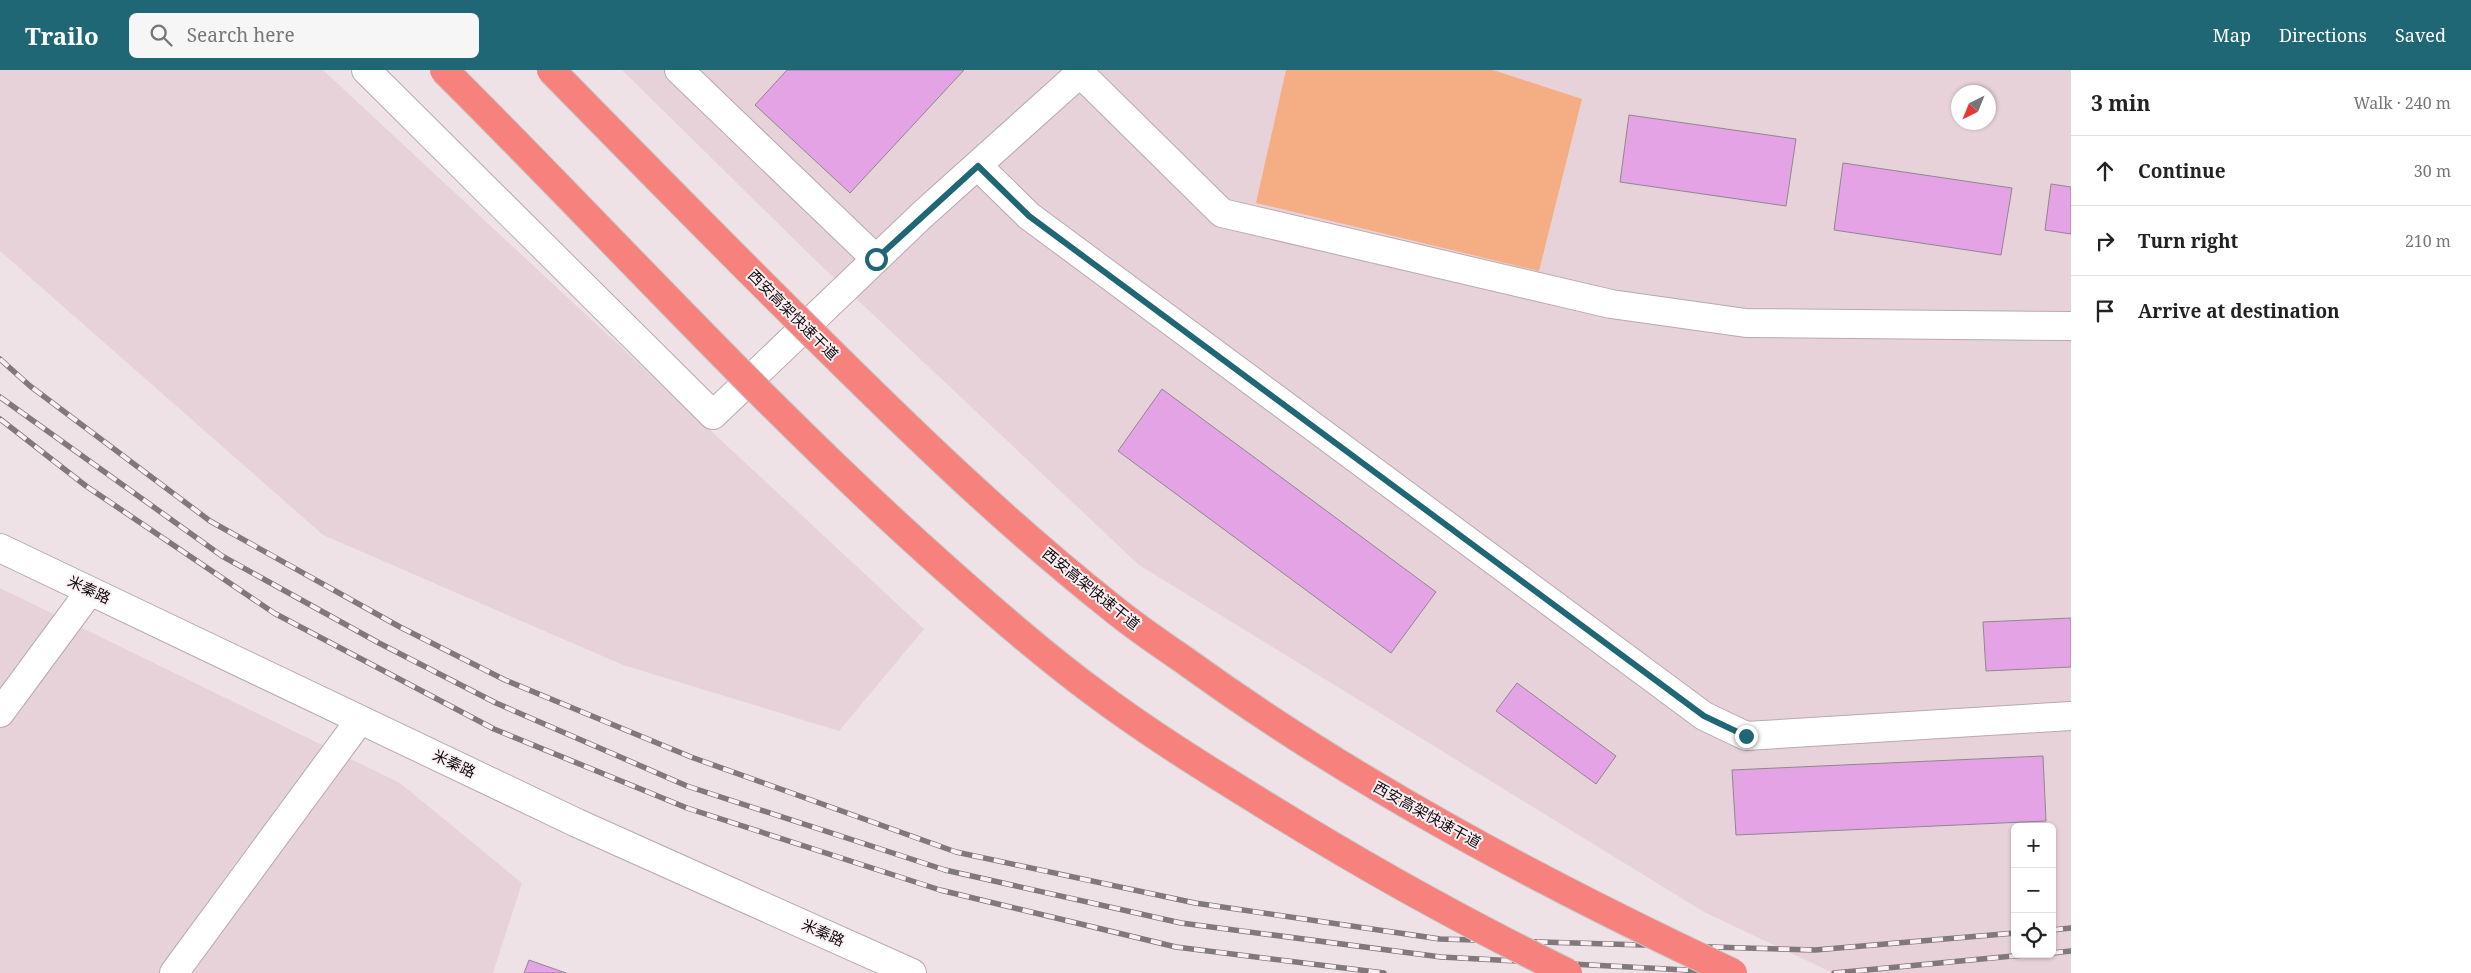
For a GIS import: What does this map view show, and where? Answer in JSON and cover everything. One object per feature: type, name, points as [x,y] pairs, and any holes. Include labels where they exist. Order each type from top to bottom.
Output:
[{"type":"highway","points":[[444,70],[813,446],[909,537],[1009,624],[1092,691],[1200,765],[1332,847],[1424,900],[1568,973]]},
{"type":"highway","name":"西安高架快速干道","points":[[551,70],[892,413],[1020,532],[1113,609],[1224,689],[1330,760],[1553,885],[1733,973]]},
{"type":"street","points":[[366,70],[713,415],[876,259],[1079,72],[1222,213],[1611,304],[1746,323],[2071,326]]},
{"type":"street","points":[[678,70],[876,259]]},
{"type":"street","points":[[978,166],[1029,216],[1704,716],[1746,736],[2071,716]]},
{"type":"street","name":"米秦路","points":[[0,548],[577,823],[912,973]]},
{"type":"street","points":[[0,713],[90,591]]},
{"type":"street","points":[[174,973],[360,720]]},
{"type":"shaded area","points":[[0,70],[323,70],[924,629],[839,731],[623,665],[323,535],[0,251]]},
{"type":"shaded area","points":[[622,70],[2071,70],[2071,973],[1833,973],[1704,912],[1139,565],[813,258]]},
{"type":"shaded area","points":[[1286,70],[1493,70],[1582,99],[1539,271],[1256,203]]},
{"type":"shaded area","points":[[0,588],[400,783],[522,883],[493,973],[0,973]]},
{"type":"building","points":[[787,70],[964,70],[850,193],[755,105]]},
{"type":"building","points":[[1629,115],[1796,139],[1786,206],[1620,182]]},
{"type":"building","points":[[1843,163],[2012,188],[2001,255],[1834,230]]},
{"type":"building","points":[[2051,184],[2071,187],[2071,234],[2045,230]]},
{"type":"building","points":[[1162,389],[1436,592],[1391,653],[1118,451]]},
{"type":"building","points":[[2071,618],[2071,667],[1986,671],[1983,622]]},
{"type":"building","points":[[1517,683],[1616,756],[1596,784],[1496,711]]},
{"type":"building","points":[[2043,756],[2046,821],[1736,835],[1732,770]]},
{"type":"building","points":[[529,960],[566,973],[524,973]]},
{"type":"railway","points":[[0,359],[30,386],[210,521],[400,627],[505,680],[691,757],[956,852],[1195,903],[1440,939],[1815,950],[2011,933]]},
{"type":"railway","points":[[0,397],[222,556],[379,643],[496,703],[687,786],[945,870],[1181,923],[1441,957],[1743,973]]},
{"type":"railway","points":[[0,419],[86,486],[274,613],[494,729],[687,808],[940,890],[1176,947],[1384,973]]},
{"type":"railway","points":[[2056,930],[2071,928]]},
{"type":"railway","points":[[2056,953],[2071,951]]},
{"type":"railway","points":[[1834,973],[2011,956]]},
{"type":"route","points":[[876,259],[922,215],[978,166],[1029,216],[1704,716],[1746,736]]}]
